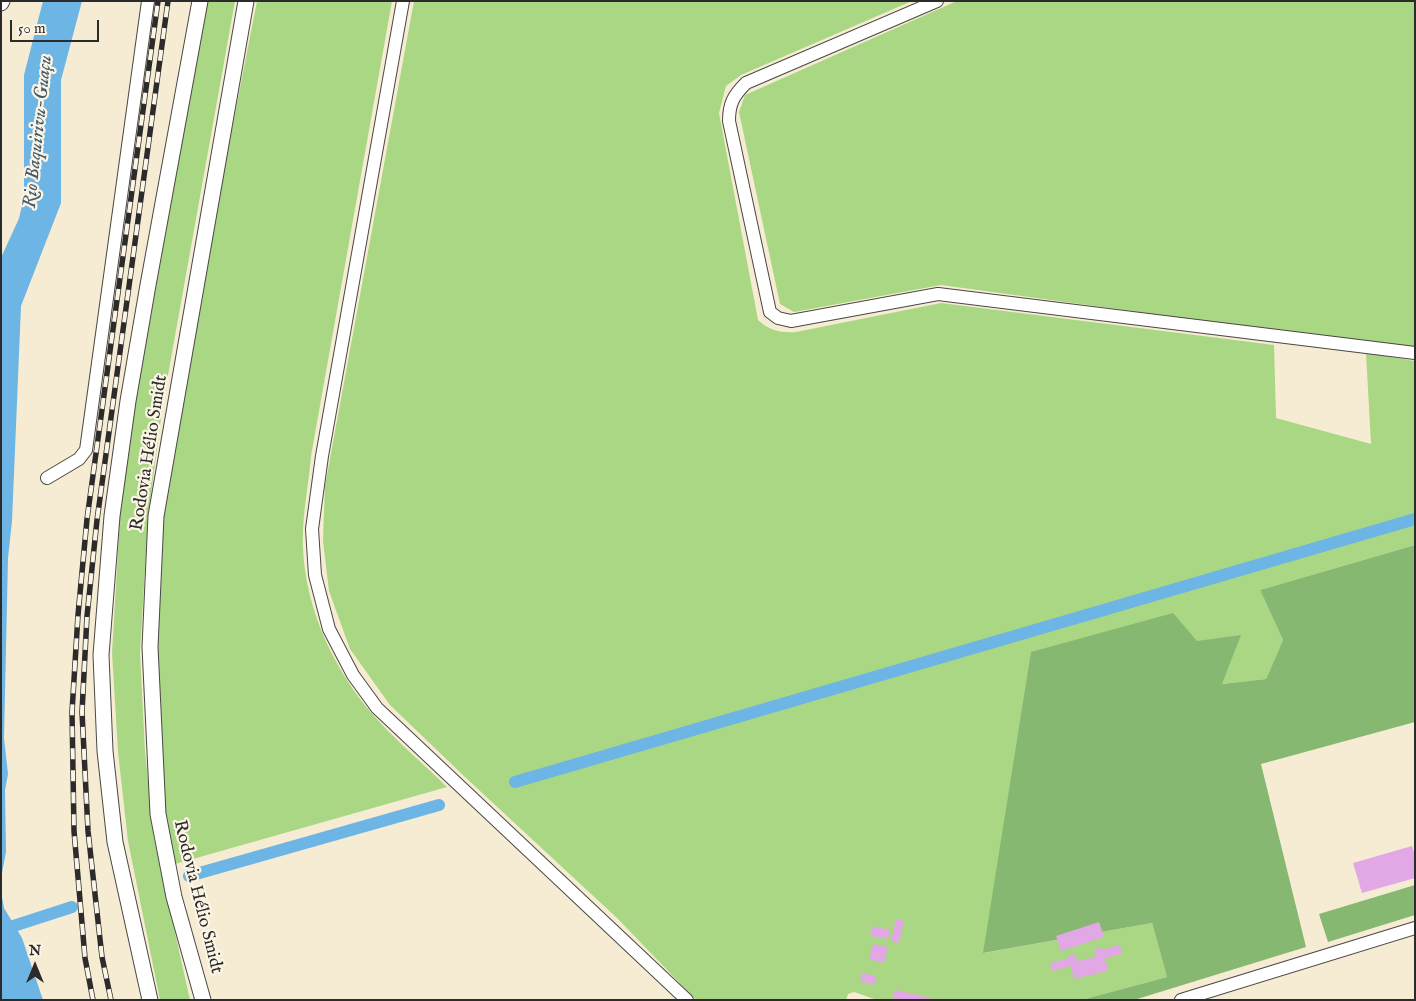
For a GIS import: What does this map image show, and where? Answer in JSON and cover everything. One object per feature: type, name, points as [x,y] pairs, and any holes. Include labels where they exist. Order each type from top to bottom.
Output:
[{"type":"main road","name":"Rodovia Hélio Smidt","points":[[150,1000],[115,842],[105,751],[101,655],[112,516],[128,401],[200,1]]},
{"type":"main road","name":"Rodovia Hélio Smidt","points":[[203,1000],[174,897],[158,814],[150,647],[156,516],[246,1]]},
{"type":"street","points":[[47,478],[79,459],[86,450],[148,1]]},
{"type":"street","points":[[403,1],[322,456],[312,530],[315,575],[329,629],[352,675],[377,708],[687,1000]]},
{"type":"street","points":[[937,1],[746,83],[734,97],[729,108],[729,122],[770,312],[778,318],[791,321],[938,294],[1415,353]]},
{"type":"street","points":[[1181,1000],[1415,928]]},
{"type":"green space","points":[[207,1],[235,1],[163,403],[148,517],[140,653],[145,751],[154,838],[190,1000],[160,1000],[128,841],[118,752],[112,653],[120,517],[136,400]]},
{"type":"green space","points":[[257,1],[392,1],[311,456],[303,531],[303,556],[313,607],[322,632],[346,678],[360,699],[384,727],[447,787],[168,866],[158,814],[156,516]]},
{"type":"green space","points":[[414,1],[912,1],[741,75],[726,86],[719,113],[758,320],[771,329],[781,332],[796,332],[941,303],[1274,345],[1276,418],[1371,444],[1366,353],[1415,361],[1415,545],[1260,590],[1283,640],[1266,679],[1222,684],[984,953],[1152,923],[1167,977],[1081,1000],[877,1000],[854,992],[848,994],[846,1000],[696,1000],[617,918],[390,705],[350,649],[329,591],[323,541],[325,486]]},
{"type":"green space","points":[[957,1],[1415,1],[1415,347],[1234,325],[941,285],[794,312],[780,304],[739,112],[745,95]]},
{"type":"green space","points":[[1415,545],[1415,722],[1261,764],[1306,947],[1134,1000],[1081,1000],[1167,977],[1152,923],[983,953],[1031,652],[1173,613],[1197,641],[1241,635],[1222,684],[1266,679],[1283,640],[1260,590]]},
{"type":"green space","points":[[1415,885],[1415,915],[1328,942],[1319,914]]},
{"type":"water","points":[[43,1],[82,1],[61,80],[61,203],[21,306],[12,521],[8,558],[4,738],[8,774],[5,790],[6,852],[1,878],[1,263],[12,241],[19,241],[29,221],[24,207],[24,75]]},
{"type":"water","points":[[1,891],[4,908],[22,938],[43,1000],[6,1000],[1,985]]},
{"type":"building","points":[[1412,846],[1415,855],[1415,878],[1362,893],[1353,863]]},
{"type":"building","points":[[896,919],[904,921],[899,943],[891,941]]},
{"type":"building","points":[[1099,922],[1104,937],[1061,951],[1056,936]]},
{"type":"building","points":[[873,926],[890,930],[888,939],[870,936]]},
{"type":"building","points":[[873,944],[888,947],[884,963],[869,959]]},
{"type":"building","points":[[1120,945],[1122,954],[1105,958],[1108,971],[1074,979],[1071,966],[1052,971],[1050,963],[1067,959],[1067,956],[1075,954],[1077,961],[1096,957],[1094,949],[1100,947],[1101,950]]},
{"type":"building","points":[[862,973],[876,976],[874,985],[860,981]]},
{"type":"building","points":[[895,990],[931,998],[931,1000],[892,1000]]},
{"type":"waterway","name":"Rio Baquirivu-Guaçu","points":[[1,288],[4,276],[29,222],[35,195]]},
{"type":"waterway","points":[[515,782],[1415,519]]},
{"type":"waterway","points":[[189,876],[439,805]]},
{"type":"waterway","points":[[1,930],[72,907]]},
{"type":"waterway","name":"Rio Baquirivu-Guaçu","points":[[1,981],[6,1000]]},
{"type":"railway","points":[[93,1000],[85,958],[74,831],[72,712],[78,615],[87,519],[158,1]]},
{"type":"railway","points":[[111,1000],[102,957],[88,831],[82,712],[87,616],[97,520],[168,1]]}]
